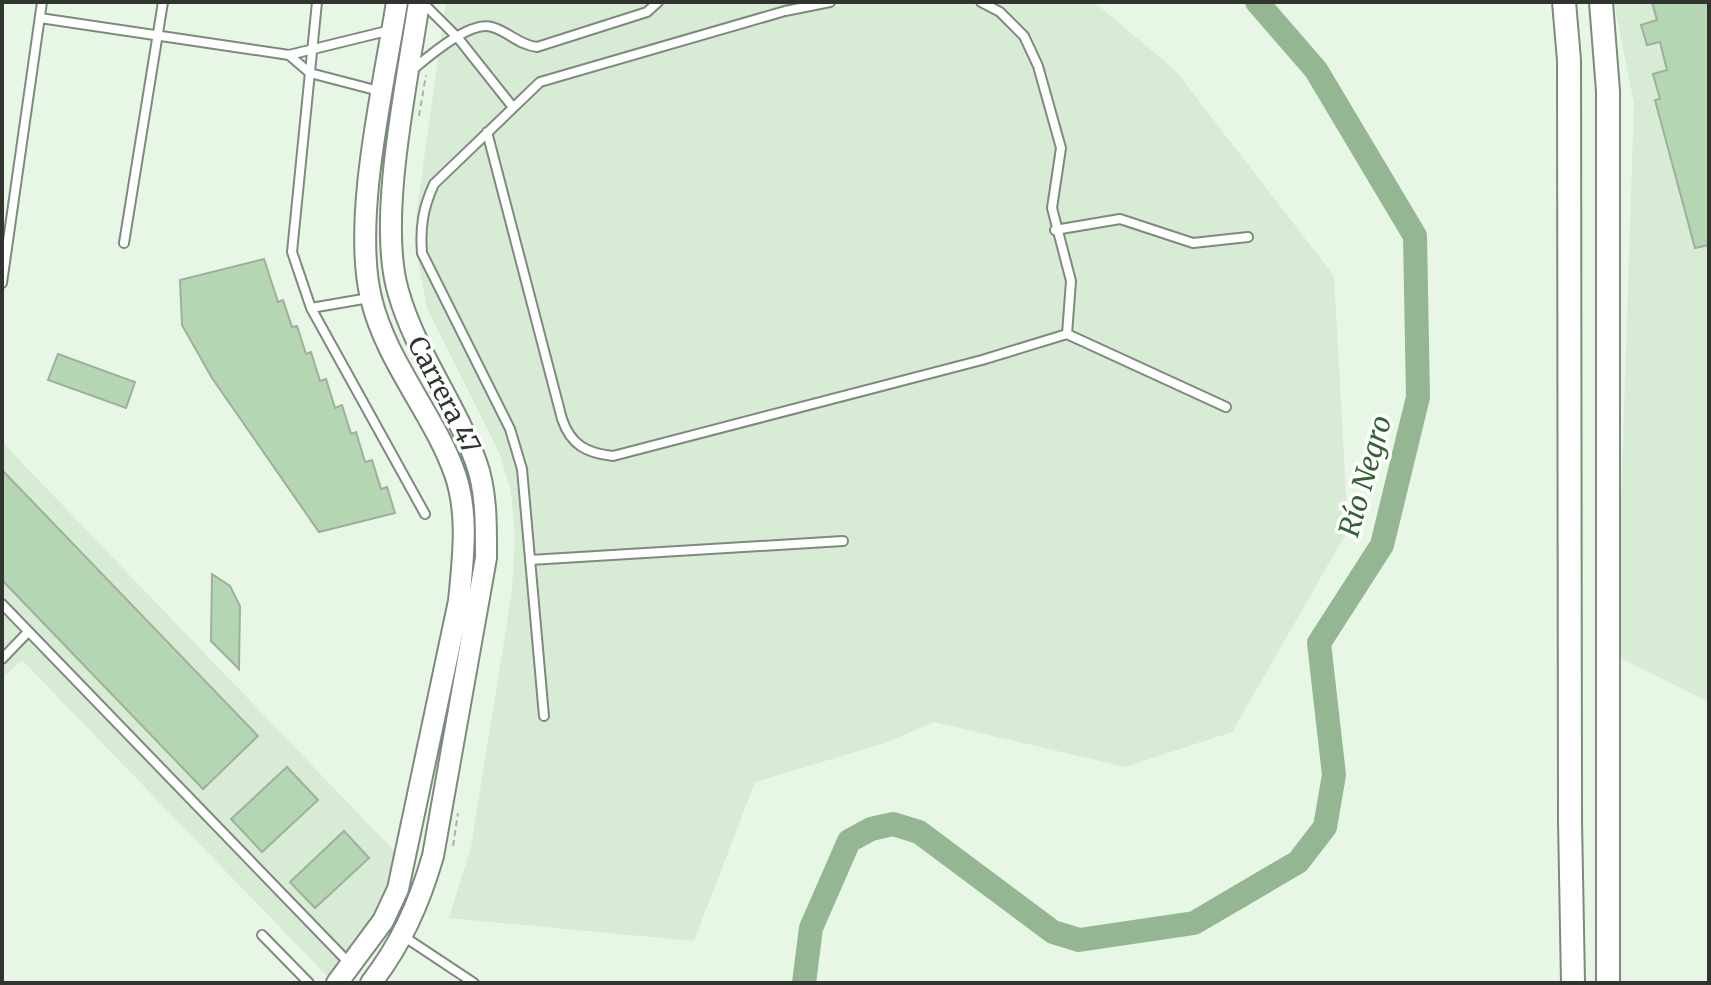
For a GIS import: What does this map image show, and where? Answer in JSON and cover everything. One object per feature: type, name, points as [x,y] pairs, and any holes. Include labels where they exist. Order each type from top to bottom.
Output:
[{"type":"main road","points":[[1564,2],[1569,60],[1573,983]]},
{"type":"main road","points":[[1601,2],[1608,91],[1608,983]]},
{"type":"street","name":"Carrera 47","points":[[337,983],[383,921],[398,889],[410,846],[419,784],[459,601],[463,546],[464,518],[455,474],[391,353],[371,298],[365,230],[381,92],[397,2]]},
{"type":"street","name":"Carrera 47","points":[[371,983],[403,936],[421,898],[433,856],[486,558],[486,521],[477,463],[424,359],[397,290],[390,228],[421,2]]},
{"type":"lane","points":[[2,283],[42,2]]},
{"type":"lane","points":[[124,243],[163,2]]},
{"type":"lane","points":[[317,2],[292,252],[311,308],[425,514]]},
{"type":"lane","points":[[421,2],[458,38],[512,106]]},
{"type":"lane","points":[[409,72],[458,38],[484,25],[524,46],[537,47],[647,12],[658,2]]},
{"type":"lane","points":[[544,716],[522,469],[510,429],[422,253],[420,228],[434,184],[540,82],[785,11],[830,2]]},
{"type":"lane","points":[[981,2],[1000,12],[1024,36],[1038,66],[1061,148],[1052,208],[1055,230],[1071,281],[1067,334]]},
{"type":"lane","points":[[40,18],[158,33],[289,55],[392,30]]},
{"type":"lane","points":[[289,55],[310,73],[381,92]]},
{"type":"lane","points":[[487,132],[562,419],[577,446],[594,454],[613,456],[982,360],[1067,334],[1226,407]]},
{"type":"lane","points":[[1055,230],[1120,219],[1193,243],[1248,237]]},
{"type":"lane","points":[[311,308],[371,298]]},
{"type":"lane","points":[[530,560],[843,541]]},
{"type":"lane","points":[[2,604],[351,966]]},
{"type":"lane","points":[[2,659],[28,632]]},
{"type":"lane","points":[[262,935],[307,982]]},
{"type":"lane","points":[[403,936],[474,983]]},
{"type":"shaded area","points":[[446,2],[1094,2],[1175,70],[1334,276],[1348,530],[1232,732],[1125,767],[934,722],[885,743],[755,782],[694,941],[449,918],[471,847],[512,591],[515,537],[511,491],[499,452],[427,308],[419,267],[416,217]]},
{"type":"shaded area","points":[[1614,2],[1709,2],[1709,702],[1616,656],[1634,104]]},
{"type":"shaded area","points":[[2,442],[397,854],[382,905],[360,942],[328,977],[22,660],[2,678]]},
{"type":"building","points":[[1652,2],[1709,2],[1709,245],[1695,248],[1655,100],[1660,99],[1653,74],[1667,70],[1660,42],[1647,45],[1641,25],[1657,20]]},
{"type":"building","points":[[264,259],[278,302],[283,300],[292,327],[297,326],[306,354],[311,352],[320,381],[326,379],[335,408],[342,405],[351,434],[356,432],[365,462],[372,460],[381,489],[387,487],[395,513],[319,532],[212,378],[182,325],[180,280]]},
{"type":"building","points":[[58,354],[135,382],[126,408],[48,380]]},
{"type":"building","points":[[2,470],[258,736],[203,789],[2,580]]},
{"type":"building","points":[[212,574],[230,586],[240,606],[239,669],[211,641]]},
{"type":"building","points":[[287,767],[318,800],[262,852],[231,819]]},
{"type":"building","points":[[344,831],[369,858],[315,908],[290,882]]},
{"type":"waterway","name":"Río Negro","points":[[804,983],[811,928],[849,841],[871,829],[893,824],[919,832],[1053,932],[1079,940],[1194,923],[1298,862],[1325,827],[1334,775],[1319,643],[1382,545],[1418,397],[1415,236],[1316,70],[1257,2]]}]
